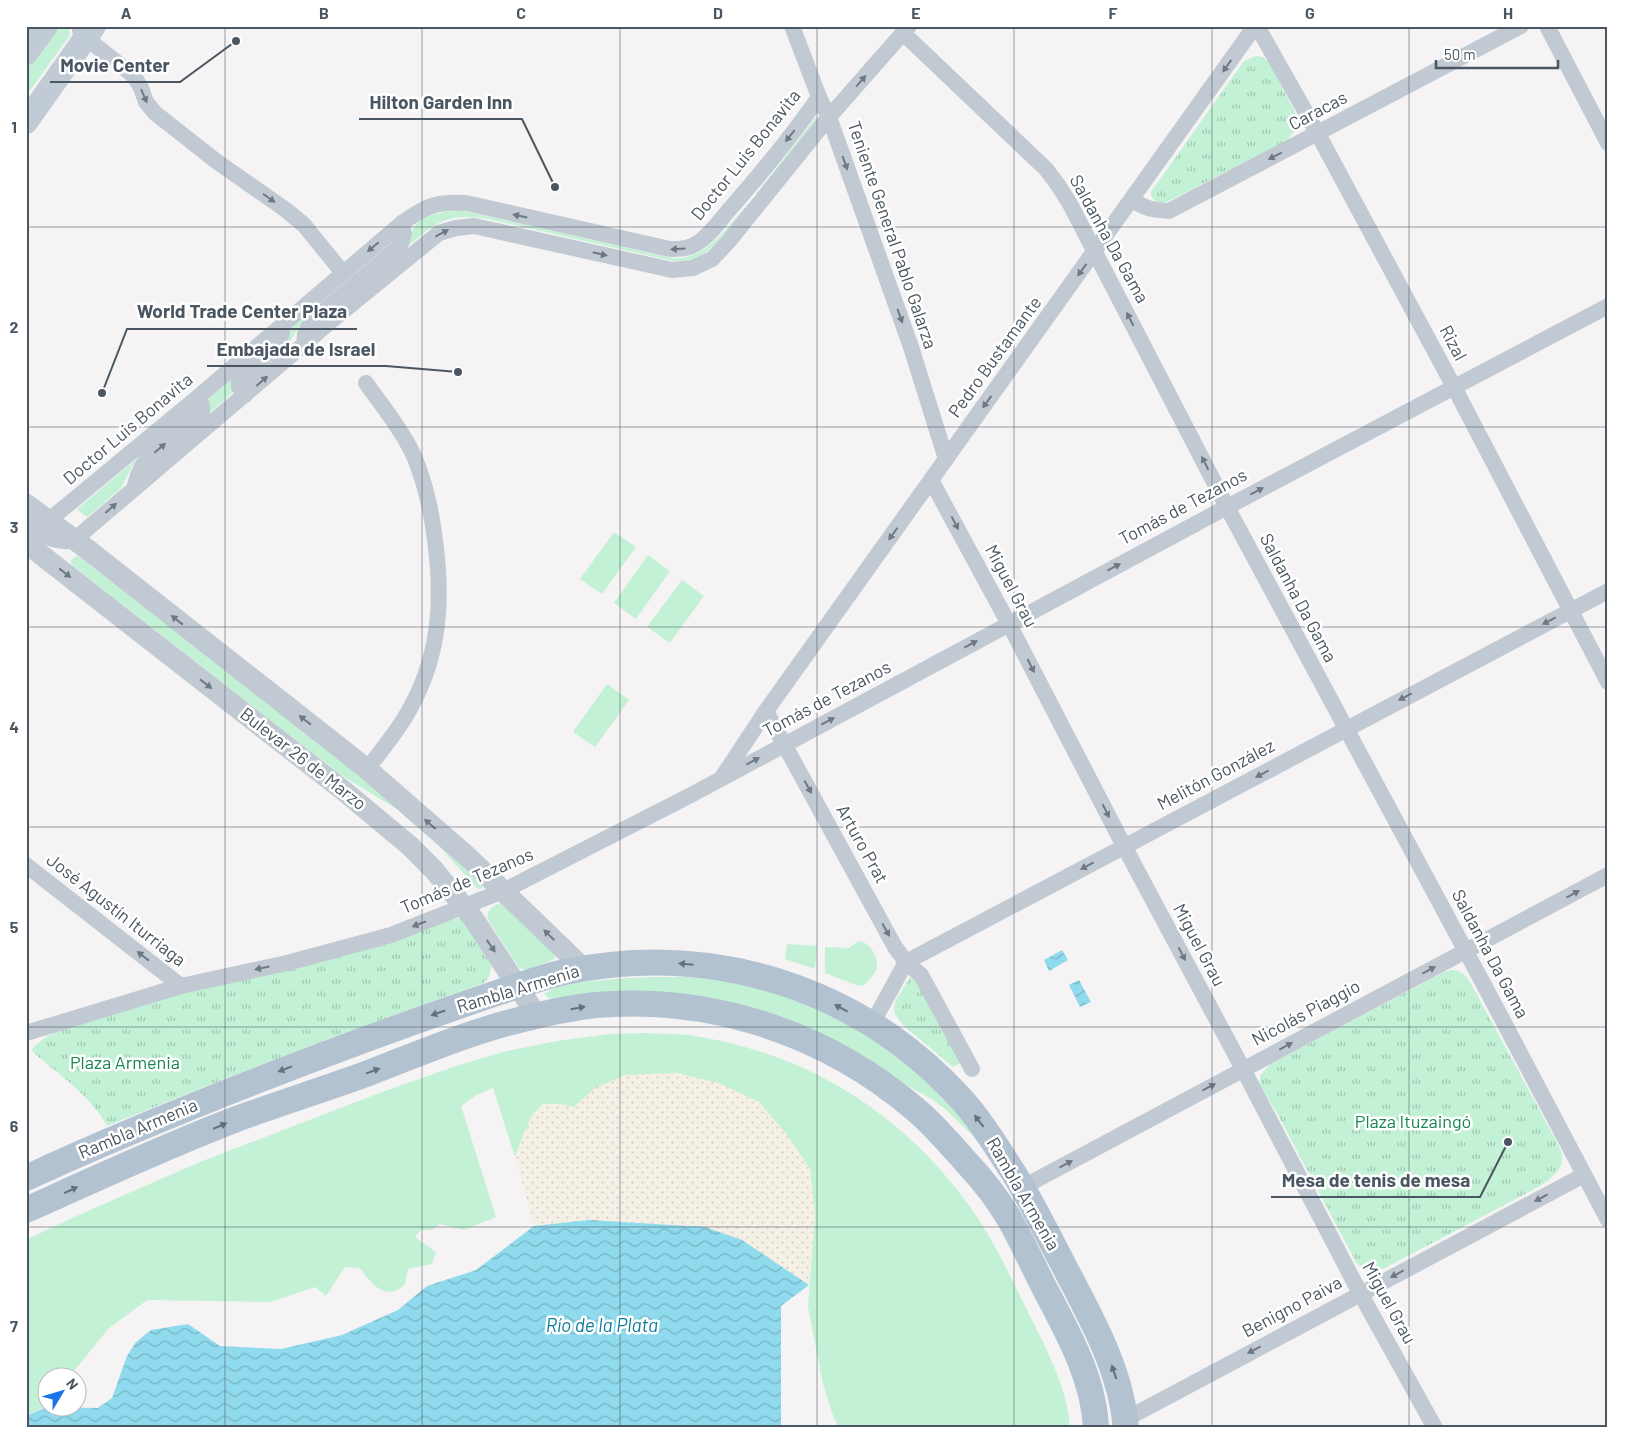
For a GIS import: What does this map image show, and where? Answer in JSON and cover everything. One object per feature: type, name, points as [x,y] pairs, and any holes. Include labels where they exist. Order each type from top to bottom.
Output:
[{"type":"main road","points":[[26,53],[46,26]]},
{"type":"main road","points":[[26,122],[86,30]]},
{"type":"main road","name":"Rambla Armenia","points":[[26,1178],[188,1107],[317,1057],[517,986],[562,972],[658,962],[738,971],[762,976],[797,986],[828,1000],[872,1024],[920,1059],[964,1103],[988,1132],[1023,1186],[1094,1324],[1110,1360],[1119,1387],[1126,1423]]},
{"type":"main road","name":"Rambla Armenia","points":[[26,1210],[117,1169],[231,1122],[432,1048],[498,1026],[537,1016],[593,1006],[659,1004],[718,1011],[792,1033],[826,1049],[872,1077],[914,1108],[974,1170],[1010,1219],[1066,1330],[1088,1384],[1096,1428]]},
{"type":"main road","points":[[872,1077],[940,1114],[971,1143],[999,1180],[1007,1186],[1023,1186]]},
{"type":"street","name":"Teniente General Pablo Galarza","points":[[792,26],[819,97],[829,117],[911,347],[946,459]]},
{"type":"street","name":"Rizal","points":[[1256,26],[1318,134],[1454,387],[1608,682]]},
{"type":"street","name":"Pedro Bustamante","points":[[722,778],[766,711],[1256,26]]},
{"type":"street","name":"Caracas","points":[[1132,199],[1140,206],[1151,210],[1169,211],[1521,26]]},
{"type":"street","points":[[1548,26],[1608,143]]},
{"type":"street","points":[[86,30],[134,76],[146,102],[155,114],[304,225],[342,273]]},
{"type":"street","points":[[74,540],[304,345],[439,234],[456,228],[474,226],[672,270],[693,268],[712,259],[729,242],[829,117],[906,30]]},
{"type":"street","name":"Saldanha Da Gama","points":[[906,30],[1046,169],[1070,204],[1227,507],[1466,951],[1608,1220]]},
{"type":"street","name":"Doctor Luis Bonavita","points":[[34,534],[197,398],[342,273],[423,208],[440,203],[466,203],[670,250],[684,250],[694,246],[706,236],[745,192],[803,120],[819,97]]},
{"type":"street","points":[[304,345],[305,334],[310,322],[400,246],[404,234],[402,223]]},
{"type":"street","name":"Tomás de Tezanos","points":[[26,1033],[181,986],[287,963],[391,935],[503,891],[722,778],[1227,507],[1608,306]]},
{"type":"street","points":[[245,395],[239,387],[239,380],[279,343],[283,324]]},
{"type":"street","points":[[366,383],[397,427],[419,470],[431,508],[439,578],[437,632],[420,689],[399,727],[367,769]]},
{"type":"street","points":[[135,487],[138,475],[145,461],[202,413],[202,405],[197,398]]},
{"type":"street","name":"Miguel Grau","points":[[932,480],[1360,1293],[1434,1428]]},
{"type":"street","name":"Bulevar 26 de Marzo","points":[[26,504],[34,534],[410,846],[434,870],[464,906],[537,1016]]},
{"type":"street","name":"Bulevar 26 de Marzo","points":[[34,534],[74,540],[367,769],[469,858],[584,969]]},
{"type":"street","name":"Melitón González","points":[[906,962],[1608,591]]},
{"type":"street","points":[[766,711],[785,744]]},
{"type":"street","name":"Arturo Prat","points":[[785,744],[895,947],[906,962]]},
{"type":"street","name":"José Agustín Iturriaga","points":[[26,865],[181,986]]},
{"type":"street","name":"Nicolás Piaggio","points":[[1023,1186],[1608,875]]},
{"type":"street","points":[[872,1024],[906,962],[921,975],[972,1069]]},
{"type":"street","name":"Benigno Paiva","points":[[1126,1423],[1360,1293],[1584,1175]]},
{"type":"green space","points":[[61,26],[69,26],[70,35],[26,96],[26,70]]},
{"type":"green space","points":[[1256,56],[1262,57],[1269,62],[1297,116],[1291,136],[1286,141],[1169,201],[1156,202],[1151,192],[1244,61]]},
{"type":"green space","points":[[816,117],[818,118],[759,194],[756,194]]},
{"type":"green space","points":[[748,204],[717,242],[703,254],[688,260],[673,261],[473,217],[461,217],[441,222],[403,251],[414,227],[424,218],[444,212],[463,211],[672,258],[684,257],[696,254],[706,248],[724,232]]},
{"type":"green space","points":[[390,245],[392,247],[300,325],[285,349],[247,382],[283,347],[294,325]]},
{"type":"green space","points":[[234,377],[233,392],[204,418],[209,399]]},
{"type":"green space","points":[[193,412],[133,465],[121,488],[87,517],[77,509]]},
{"type":"green space","points":[[614,532],[636,547],[602,594],[580,579]]},
{"type":"green space","points":[[648,555],[670,571],[636,619],[614,603]]},
{"type":"green space","points":[[76,556],[389,797],[483,888],[479,889],[476,887],[439,846],[398,810],[341,775],[73,566],[71,560]]},
{"type":"green space","points":[[682,580],[704,596],[670,643],[647,627]]},
{"type":"green space","points":[[607,684],[629,700],[595,747],[573,732]]},
{"type":"green space","points":[[500,903],[504,903],[554,954],[555,959],[526,970],[519,968],[488,920],[490,909]]},
{"type":"green space","name":"Plaza Armenia","points":[[459,918],[464,919],[492,964],[489,977],[484,983],[328,1039],[107,1126],[83,1095],[33,1052],[32,1049],[51,1034],[85,1020]]},
{"type":"green space","points":[[858,941],[866,944],[872,950],[877,963],[873,975],[863,986],[825,973],[825,947],[849,948]]},
{"type":"green space","points":[[787,944],[817,946],[815,969],[785,959]]},
{"type":"green space","name":"Plaza Ituzaingó","points":[[1451,970],[1462,973],[1470,982],[1560,1148],[1562,1155],[1561,1165],[1556,1173],[1542,1185],[1385,1268],[1369,1271],[1363,1269],[1356,1262],[1277,1113],[1260,1085],[1260,1076],[1269,1065]]},
{"type":"green space","points":[[653,977],[723,980],[756,988],[815,1005],[875,1037],[954,1105],[1001,1171],[973,1136],[945,1109],[930,1098],[856,1051],[797,1023],[750,1007],[699,997],[555,1000],[544,994],[552,989],[579,983]]},
{"type":"green space","points":[[910,977],[915,977],[962,1062],[953,1067],[903,1025],[895,1014],[896,1000]]},
{"type":"green space","points":[[609,1034],[688,1035],[729,1043],[768,1054],[806,1069],[841,1088],[875,1110],[906,1135],[935,1164],[962,1196],[996,1248],[1053,1364],[1064,1396],[1070,1428],[839,1428],[823,1384],[808,1307],[815,1216],[810,1169],[787,1135],[759,1102],[595,1088],[574,1107],[559,1104],[524,1133],[515,1157],[493,1088],[476,1095],[461,1106],[496,1217],[464,1230],[440,1224],[432,1230],[421,1230],[415,1237],[436,1252],[432,1264],[408,1269],[405,1284],[398,1290],[390,1292],[379,1289],[360,1268],[345,1267],[326,1296],[315,1287],[271,1302],[147,1300],[108,1329],[78,1366],[38,1366],[38,1410],[26,1416],[26,1240],[200,1162],[385,1091],[462,1064],[507,1051],[557,1041]]},
{"type":"sand","points":[[677,1073],[719,1083],[759,1102],[787,1135],[810,1169],[815,1216],[809,1285],[742,1240],[589,1220],[534,1226],[515,1157],[533,1114],[543,1104],[559,1104],[574,1107],[595,1088],[625,1075]]},
{"type":"water","points":[[1062,950],[1068,960],[1049,971],[1044,960]]},
{"type":"water","points":[[1079,980],[1091,1002],[1080,1007],[1069,985]]},
{"type":"water","name":"Río de la Plata","points":[[589,1220],[705,1227],[742,1240],[809,1285],[781,1306],[781,1428],[26,1428],[26,1416],[38,1411],[38,1416],[88,1416],[88,1408],[98,1408],[112,1398],[127,1356],[136,1342],[151,1330],[188,1324],[220,1346],[281,1349],[342,1335],[398,1310],[427,1286],[476,1270],[534,1226]]},
{"type":"place","name":"Movie Center","points":[[236,41]]},
{"type":"place","name":"Hilton Garden Inn","points":[[555,187]]},
{"type":"place","name":"Embajada de Israel","points":[[458,372]]},
{"type":"place","name":"World Trade Center Plaza","points":[[102,393]]},
{"type":"place","name":"Mesa de tenis de mesa","points":[[1508,1142]]}]
